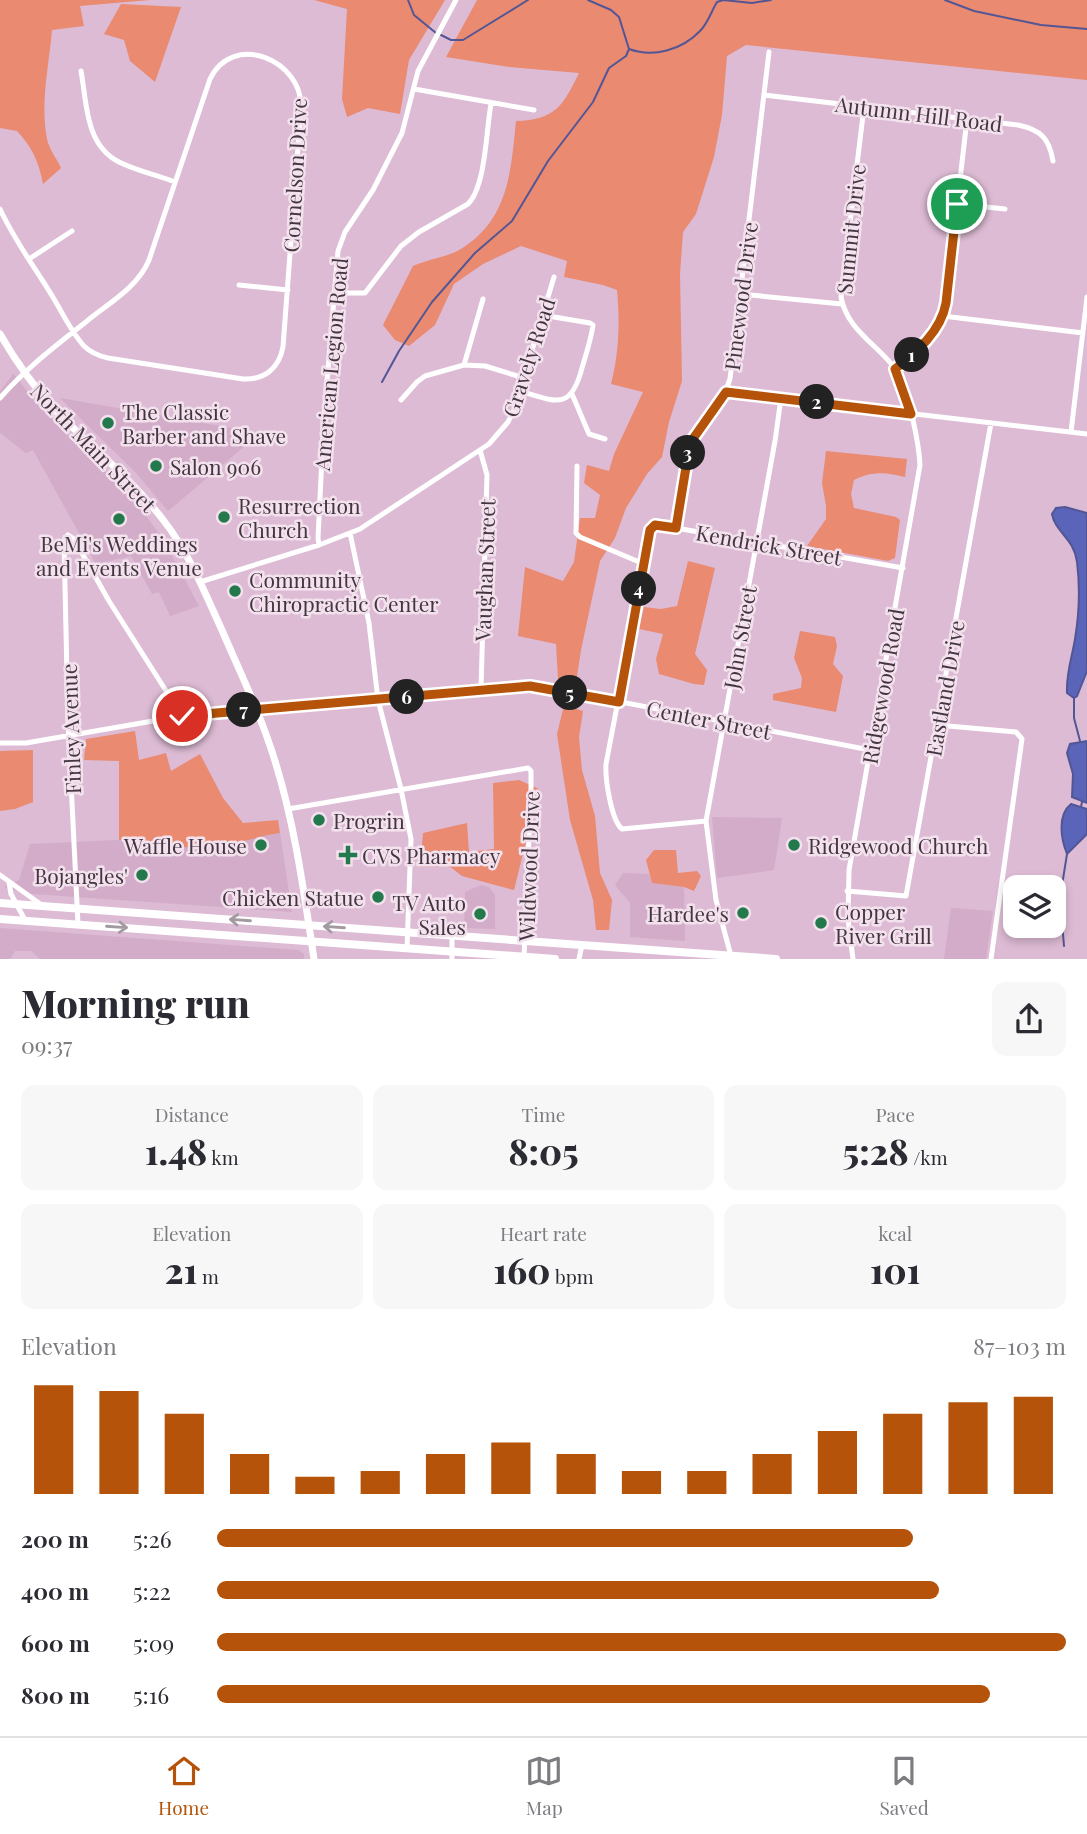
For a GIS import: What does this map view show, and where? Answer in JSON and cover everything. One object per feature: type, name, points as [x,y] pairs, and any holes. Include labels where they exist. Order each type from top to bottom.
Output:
[{"type":"main road","name":"North Main Street","points":[[0,334],[24,373],[57,412],[148,500],[178,541],[200,582],[257,709],[275,761],[288,809],[314,959]]},
{"type":"main road","points":[[0,903],[582,945],[653,954],[776,959]]},
{"type":"main road","points":[[0,919],[407,948],[452,956],[555,959]]},
{"type":"street","name":"American Legion Road","points":[[319,545],[324,417],[337,259],[343,237],[373,190],[402,133],[418,71],[456,0]]},
{"type":"street","name":"Pinewood Drive","points":[[676,528],[690,443],[726,392],[730,379],[769,52]]},
{"type":"street","name":"Cornelson Drive","points":[[0,398],[24,373],[74,331],[132,286],[142,274],[215,70],[226,61],[244,55],[266,56],[277,63],[296,83],[302,102],[281,356],[271,371],[256,378],[243,379],[100,356],[84,346],[74,331]]},
{"type":"street","points":[[81,71],[90,125],[103,150],[121,163],[176,183]]},
{"type":"street","points":[[414,89],[534,110]]},
{"type":"street","name":"Autumn Hill Road","points":[[764,95],[1035,129],[1043,134],[1051,146],[1053,161]]},
{"type":"street","points":[[335,293],[365,293],[401,247],[419,232],[473,198],[480,183],[491,104]]},
{"type":"street","name":"Summit Drive","points":[[864,107],[841,290],[842,304],[866,339],[895,369],[911,414]]},
{"type":"street","points":[[895,369],[919,349],[943,316],[967,120]]},
{"type":"street","points":[[957,204],[1005,209]]},
{"type":"street","points":[[0,209],[74,331]]},
{"type":"street","points":[[29,259],[72,231]]},
{"type":"street","name":"Gravely Road","points":[[200,582],[350,533],[480,450],[508,422],[554,277]]},
{"type":"street","points":[[239,285],[288,290]]},
{"type":"street","points":[[740,294],[842,304]]},
{"type":"street","points":[[1071,432],[1087,297]]},
{"type":"street","points":[[464,365],[483,299]]},
{"type":"street","points":[[520,391],[555,401],[572,394],[580,380],[593,325],[542,315]]},
{"type":"street","points":[[943,316],[1083,333]]},
{"type":"street","points":[[401,400],[416,382],[425,376],[464,365],[485,366],[524,378]]},
{"type":"street","points":[[726,392],[1087,435]]},
{"type":"street","points":[[572,394],[589,434],[605,439]]},
{"type":"street","name":"John Street","points":[[731,957],[716,900],[706,821],[781,398]]},
{"type":"street","name":"Ridgewood Road","points":[[853,959],[848,926],[849,870],[920,465],[911,414]]},
{"type":"street","name":"Eastland Drive","points":[[847,891],[906,896],[991,422]]},
{"type":"street","name":"Vaughan Street","points":[[480,450],[487,475],[481,690]]},
{"type":"street","points":[[577,466],[576,533],[645,564]]},
{"type":"street","name":"Kendrick Street","points":[[706,821],[627,830],[618,827],[606,771],[651,528],[655,525],[676,528],[903,569]]},
{"type":"street","points":[[350,533],[369,623],[378,700],[401,789],[412,848],[407,948]]},
{"type":"street","name":"Finley Avenue","points":[[78,924],[64,541],[68,535],[74,539],[109,601],[182,716]]},
{"type":"street","name":"Center Street","points":[[0,743],[26,743],[182,716],[538,686],[870,750]]},
{"type":"street","points":[[937,726],[1016,732],[1022,739],[991,959]]},
{"type":"street","name":"Wildwood Drive","points":[[288,809],[528,768],[531,771],[524,958]]},
{"type":"street","points":[[0,875],[43,906]]},
{"type":"street","points":[[9,882],[16,904],[26,921]]},
{"type":"street","points":[[452,936],[452,956]]},
{"type":"street","points":[[579,959],[582,945]]},
{"type":"shaded area","points":[[0,0],[150,0],[80,6],[84,26],[52,30],[45,125],[48,143],[61,168],[43,184],[34,155],[22,137],[17,131],[0,128]]},
{"type":"shaded area","points":[[314,0],[445,0],[409,60],[400,114],[368,108],[347,117],[342,99],[347,9]]},
{"type":"shaded area","points":[[477,0],[1087,0],[1087,80],[746,45],[727,56],[722,115],[714,157],[696,214],[683,232],[680,274],[682,381],[669,422],[662,457],[647,474],[626,508],[615,538],[600,561],[576,683],[558,679],[556,644],[518,636],[525,567],[563,581],[574,562],[580,518],[595,518],[600,495],[584,483],[587,465],[609,471],[614,454],[643,392],[611,384],[618,337],[617,290],[564,277],[567,261],[521,246],[483,264],[454,284],[435,325],[409,346],[395,340],[383,325],[413,266],[446,256],[464,247],[490,222],[505,191],[516,121],[540,118],[556,109],[579,73],[509,67],[446,57]]},
{"type":"shaded area","points":[[121,4],[181,7],[155,82],[130,61],[124,40],[104,34]]},
{"type":"shaded area","points":[[13,373],[37,404],[136,502],[163,539],[199,606],[170,616],[159,592],[152,594],[131,556],[96,564],[33,450],[26,453],[0,433],[0,391]]},
{"type":"shaded area","points":[[60,398],[260,433],[168,511],[137,474]]},
{"type":"shaded area","points":[[826,451],[907,459],[905,477],[885,473],[867,475],[854,480],[851,494],[854,508],[900,520],[895,558],[888,561],[807,546],[826,519],[822,483]]},
{"type":"shaded area","points":[[688,561],[715,568],[695,654],[707,670],[704,685],[659,674],[656,659],[663,634],[639,629],[644,607],[661,609],[677,606]]},
{"type":"shaded area","points":[[800,631],[835,637],[837,646],[833,664],[843,676],[836,712],[773,700],[773,694],[801,688],[802,678],[794,658]]},
{"type":"shaded area","points":[[564,705],[583,711],[579,737],[582,770],[595,816],[600,873],[612,900],[609,930],[596,930],[593,900],[570,820],[557,734]]},
{"type":"shaded area","points":[[135,731],[139,760],[166,753],[171,771],[200,754],[223,798],[243,823],[278,820],[280,833],[203,848],[119,840],[119,761],[84,760],[86,739]]},
{"type":"shaded area","points":[[33,750],[33,802],[0,811],[0,751]]},
{"type":"shaded area","points":[[519,780],[539,789],[514,890],[462,876],[449,866],[420,867],[423,833],[467,823],[469,852],[494,849],[493,783]]},
{"type":"shaded area","points":[[712,817],[782,818],[774,870],[717,878]]},
{"type":"shaded area","points":[[280,833],[292,912],[33,894],[4,887],[19,880],[30,844],[119,840],[211,848],[238,844],[256,836]]},
{"type":"shaded area","points":[[654,850],[676,850],[678,873],[697,871],[701,876],[694,891],[652,883],[646,860]]},
{"type":"shaded area","points":[[623,873],[649,874],[652,883],[684,887],[685,941],[630,937],[630,903],[615,885]]},
{"type":"shaded area","name":"TV Auto Sales","points":[[481,885],[489,887],[495,895],[495,929],[464,928],[465,892]]},
{"type":"shaded area","points":[[951,908],[993,911],[986,959],[944,959]]},
{"type":"shaded area","points":[[0,928],[298,950],[304,954],[304,959],[40,959],[31,951],[15,951],[10,959],[0,959]]},
{"type":"water","points":[[1065,507],[1087,513],[1087,671],[1074,698],[1067,693],[1067,686],[1077,620],[1077,562],[1072,547],[1052,514],[1056,508]]},
{"type":"water","points":[[1087,741],[1087,803],[1072,797],[1073,774],[1067,753],[1070,744]]},
{"type":"water","points":[[1071,804],[1087,809],[1087,834],[1067,854],[1062,821]]},
{"type":"waterway","points":[[408,0],[414,15],[436,33]]},
{"type":"waterway","points":[[441,35],[451,40],[463,40],[528,0]]},
{"type":"waterway","points":[[588,0],[611,10],[619,17],[629,49],[648,53],[667,51],[693,38],[705,24],[717,2],[723,0],[752,3],[771,0]]},
{"type":"waterway","points":[[945,0],[974,11],[1041,25],[1087,29]]},
{"type":"waterway","points":[[382,382],[432,302],[475,253],[512,221],[548,161],[593,102],[609,68],[626,56],[629,49]]},
{"type":"waterway","points":[[1074,698],[1074,718],[1080,741]]},
{"type":"waterway","points":[[1081,807],[1082,802]]},
{"type":"waterway","points":[[1064,946],[1060,898],[1067,854]]},
{"type":"place","name":"The Classic Barber and Shave","points":[[108,423]]},
{"type":"place","name":"Salon 906","points":[[156,466]]},
{"type":"place","name":"Resurrection Church","points":[[224,517]]},
{"type":"place","name":"BeMi's Weddings and Events Venue","points":[[119,519]]},
{"type":"place","name":"Community Chiropractic Center","points":[[235,591]]},
{"type":"place","name":"Progrin","points":[[319,820]]},
{"type":"place","name":"Waffle House","points":[[261,845]]},
{"type":"place","name":"Ridgewood Church","points":[[794,845]]},
{"type":"place","name":"CVS Pharmacy","points":[[348,855]]},
{"type":"place","name":"Bojangles'","points":[[142,875]]},
{"type":"place","name":"Chicken Statue","points":[[378,897]]},
{"type":"place","name":"Hardee's","points":[[743,913]]},
{"type":"place","name":"TV Auto Sales","points":[[480,914]]},
{"type":"place","name":"Copper River Grill","points":[[821,923]]},
{"type":"route","points":[[182,716],[530,686],[619,702],[650,530],[655,525],[676,528],[690,443],[695,434],[726,392],[911,414],[895,369],[919,349],[943,316],[957,204]]}]
